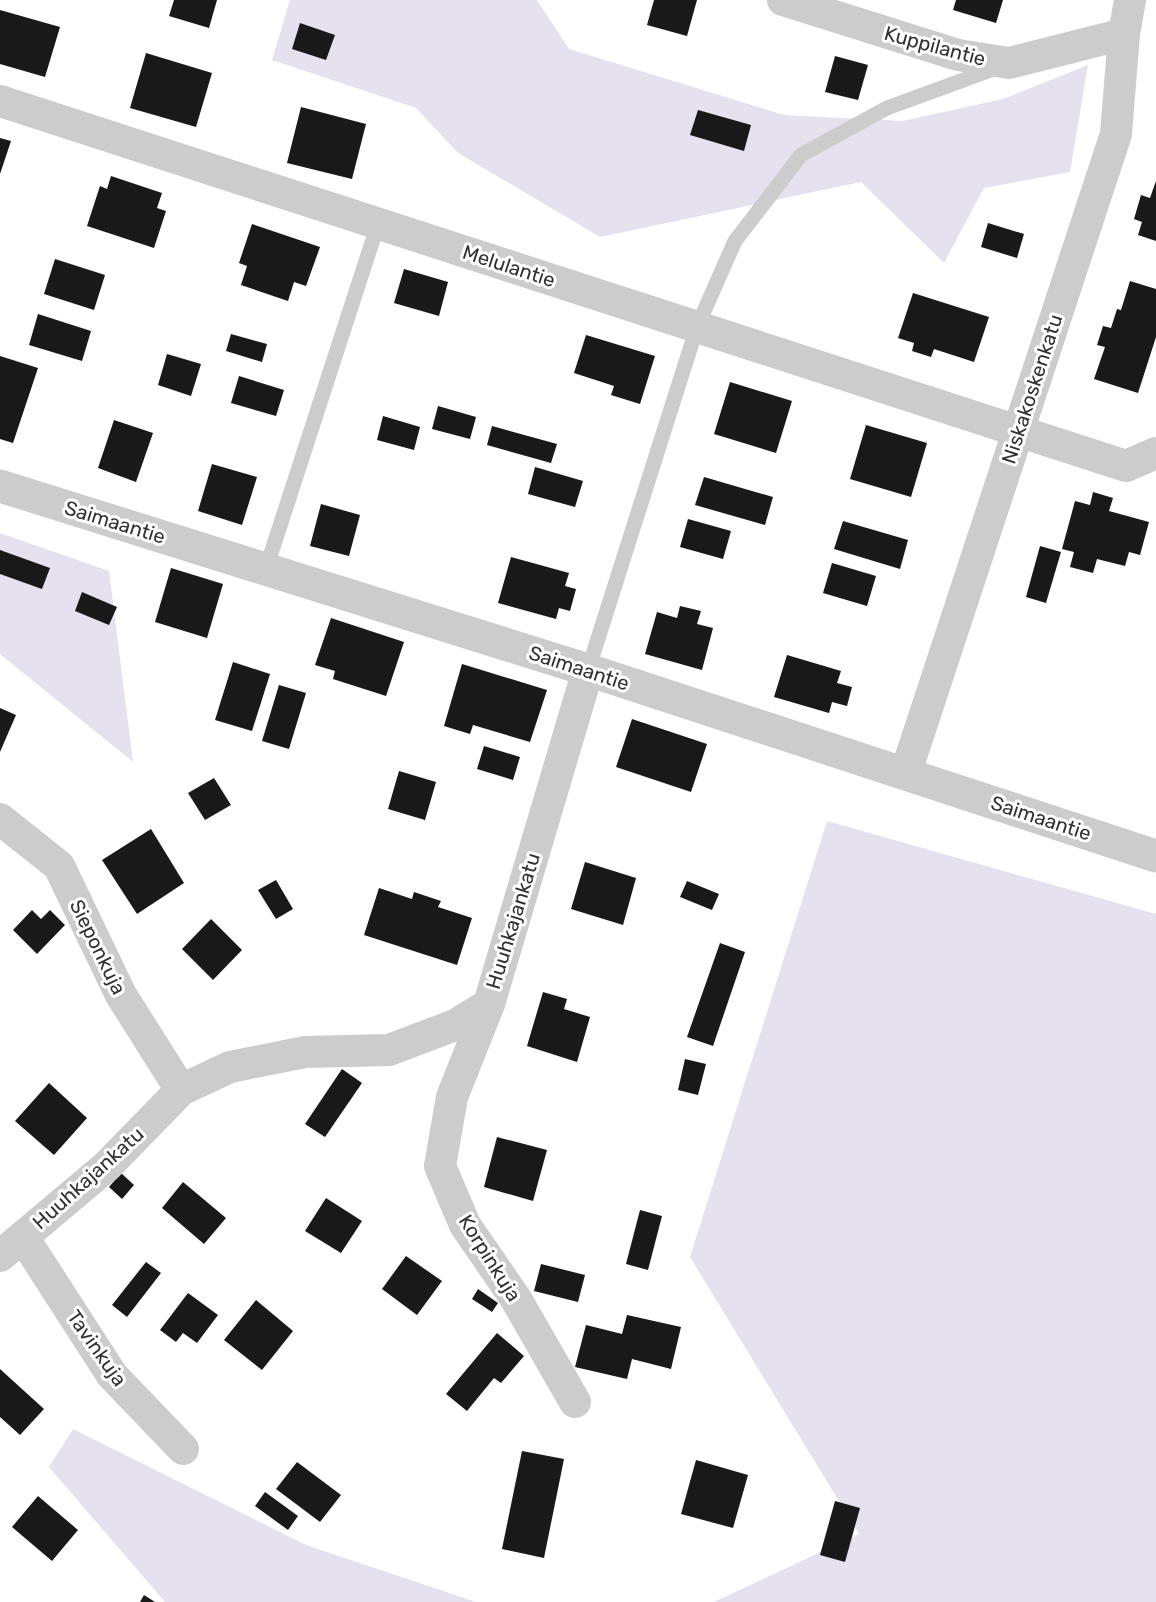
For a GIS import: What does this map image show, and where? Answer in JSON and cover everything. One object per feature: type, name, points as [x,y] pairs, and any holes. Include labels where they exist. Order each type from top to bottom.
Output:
[{"type":"street","name":"Kuppilantie","points":[[783,0],[958,55],[1009,63],[1124,34]]},
{"type":"street","name":"Niskakoskenkatu","points":[[906,772],[1116,134],[1124,34],[1130,0]]},
{"type":"street","name":"Melulantie","points":[[0,101],[1126,466],[1156,453]]},
{"type":"street","name":"Saimaantie","points":[[0,486],[588,670],[906,772],[1156,856]]},
{"type":"street","name":"Huuhkajankatu","points":[[11,1247],[107,1166],[182,1090],[230,1067],[294,1054],[389,1050],[455,1025],[489,1004],[588,670]]},
{"type":"street","name":"Sieponkuja","points":[[0,819],[59,866],[121,995],[182,1090]]},
{"type":"street","name":"Korpinkuja","points":[[489,1004],[452,1097],[440,1166],[465,1225],[516,1299],[575,1402]]},
{"type":"street","name":"Tavinkuja","points":[[11,1247],[112,1375],[183,1449]]},
{"type":"lane","points":[[588,670],[697,327],[735,241],[801,155],[887,108],[1009,63]]},
{"type":"lane","points":[[266,569],[378,224]]},
{"type":"shaded area","points":[[290,0],[537,0],[569,49],[784,115],[902,121],[1003,99],[1088,65],[1070,172],[984,188],[944,263],[861,182],[600,237],[458,153],[416,108],[272,60]]},
{"type":"shaded area","points":[[0,533],[109,571],[133,762],[0,654]]},
{"type":"shaded area","points":[[827,821],[1156,914],[1156,1602],[714,1602],[859,1534],[690,1257]]},
{"type":"shaded area","points":[[73,1429],[306,1545],[476,1602],[165,1602],[49,1467]]},
{"type":"building","points":[[174,0],[217,0],[209,28],[169,16]]},
{"type":"building","points":[[654,0],[697,0],[687,36],[647,25]]},
{"type":"building","points":[[956,0],[1003,0],[996,23],[953,10]]},
{"type":"building","points":[[0,10],[60,27],[45,77],[0,64]]},
{"type":"building","points":[[300,23],[335,35],[326,60],[292,49]]},
{"type":"building","points":[[146,53],[212,73],[196,127],[130,108]]},
{"type":"building","points":[[835,56],[868,65],[858,100],[825,92]]},
{"type":"building","points":[[301,107],[366,124],[352,179],[287,163]]},
{"type":"building","points":[[698,110],[751,125],[744,151],[690,135]]},
{"type":"building","points":[[0,138],[11,141],[0,174]]},
{"type":"building","points":[[111,176],[162,193],[157,208],[166,211],[154,248],[87,226],[100,186],[107,189]]},
{"type":"building","points":[[1156,181],[1156,241],[1138,235],[1142,222],[1134,219],[1141,195],[1150,198]]},
{"type":"building","points":[[988,223],[1024,234],[1017,258],[981,247]]},
{"type":"building","points":[[252,224],[320,247],[306,286],[294,282],[288,301],[241,285],[247,266],[239,263]]},
{"type":"building","points":[[55,259],[105,275],[94,310],[44,294]]},
{"type":"building","points":[[404,269],[448,282],[439,316],[394,303]]},
{"type":"building","points":[[1130,281],[1156,289],[1156,337],[1138,393],[1094,379],[1105,347],[1097,345],[1103,326],[1111,328],[1117,309],[1121,310]]},
{"type":"building","points":[[913,293],[989,317],[974,362],[934,349],[931,357],[912,351],[914,343],[898,338]]},
{"type":"building","points":[[38,314],[91,331],[82,361],[29,345]]},
{"type":"building","points":[[231,334],[267,344],[262,362],[226,351]]},
{"type":"building","points":[[586,335],[655,356],[640,404],[611,395],[614,386],[574,373]]},
{"type":"building","points":[[167,354],[201,364],[191,396],[158,385]]},
{"type":"building","points":[[0,356],[38,368],[13,443],[0,439]]},
{"type":"building","points":[[239,376],[284,390],[276,416],[231,403]]},
{"type":"building","points":[[730,382],[792,401],[776,453],[714,434]]},
{"type":"building","points":[[438,406],[476,417],[470,439],[432,429]]},
{"type":"building","points":[[383,416],[420,427],[414,450],[377,440]]},
{"type":"building","points":[[114,420],[153,433],[136,482],[98,468]]},
{"type":"building","points":[[866,425],[927,443],[911,497],[850,479]]},
{"type":"building","points":[[492,426],[557,444],[551,463],[487,445]]},
{"type":"building","points":[[212,464],[257,477],[242,525],[198,511]]},
{"type":"building","points":[[535,467],[583,481],[575,507],[528,494]]},
{"type":"building","points":[[704,477],[773,497],[765,525],[695,505]]},
{"type":"building","points":[[1093,492],[1113,498],[1109,511],[1149,522],[1140,555],[1129,552],[1125,566],[1097,559],[1093,573],[1070,567],[1074,552],[1062,549],[1075,501],[1090,505]]},
{"type":"building","points":[[321,504],[360,515],[349,556],[310,546]]},
{"type":"building","points":[[688,519],[731,531],[723,559],[680,547]]},
{"type":"building","points":[[843,521],[908,540],[900,569],[834,549]]},
{"type":"building","points":[[1040,546],[1061,552],[1046,603],[1026,597]]},
{"type":"building","points":[[0,550],[50,568],[42,589],[0,574]]},
{"type":"building","points":[[511,557],[569,573],[565,586],[576,589],[570,611],[559,608],[556,619],[498,603]]},
{"type":"building","points":[[832,563],[876,576],[867,606],[823,593]]},
{"type":"building","points":[[171,568],[223,584],[207,638],[155,622]]},
{"type":"building","points":[[82,592],[117,607],[109,625],[75,611]]},
{"type":"building","points":[[680,606],[701,611],[697,624],[713,628],[702,670],[645,654],[657,612],[677,618]]},
{"type":"building","points":[[331,618],[404,642],[386,696],[333,679],[335,671],[315,665]]},
{"type":"building","points":[[787,655],[841,671],[837,683],[852,687],[847,706],[832,702],[829,713],[774,697]]},
{"type":"building","points":[[233,662],[270,674],[252,731],[215,720]]},
{"type":"building","points":[[462,664],[547,690],[530,742],[473,725],[470,734],[444,726]]},
{"type":"building","points":[[279,685],[306,693],[289,749],[262,741]]},
{"type":"building","points":[[0,708],[16,715],[0,752]]},
{"type":"building","points":[[632,719],[707,744],[691,792],[616,767]]},
{"type":"building","points":[[484,746],[520,757],[513,780],[477,769]]},
{"type":"building","points":[[399,771],[436,782],[425,820],[388,809]]},
{"type":"building","points":[[214,778],[231,805],[205,820],[188,793]]},
{"type":"building","points":[[151,829],[184,883],[137,914],[102,860]]},
{"type":"building","points":[[585,862],[636,878],[623,925],[571,909]]},
{"type":"building","points":[[276,880],[293,909],[276,919],[258,890]]},
{"type":"building","points":[[687,881],[719,894],[712,910],[680,897]]},
{"type":"building","points":[[379,888],[412,899],[414,892],[441,901],[438,907],[472,918],[457,965],[364,935]]},
{"type":"building","points":[[32,910],[41,919],[50,910],[65,925],[37,954],[13,930]]},
{"type":"building","points":[[211,919],[242,950],[213,980],[182,949]]},
{"type":"building","points":[[720,943],[745,952],[713,1046],[687,1037]]},
{"type":"building","points":[[543,992],[567,999],[564,1009],[590,1017],[577,1062],[527,1046]]},
{"type":"building","points":[[685,1059],[706,1064],[698,1095],[678,1090]]},
{"type":"building","points":[[342,1069],[362,1083],[325,1137],[305,1124]]},
{"type":"building","points":[[49,1083],[87,1118],[54,1155],[15,1121]]},
{"type":"building","points":[[497,1137],[547,1150],[533,1201],[484,1187]]},
{"type":"building","points":[[121,1173],[134,1185],[122,1199],[109,1187]]},
{"type":"building","points":[[183,1182],[226,1218],[204,1244],[162,1208]]},
{"type":"building","points":[[326,1198],[362,1221],[341,1253],[305,1231]]},
{"type":"building","points":[[640,1210],[662,1216],[648,1270],[626,1264]]},
{"type":"building","points":[[406,1256],[442,1281],[417,1315],[382,1289]]},
{"type":"building","points":[[146,1262],[161,1273],[127,1317],[112,1305]]},
{"type":"building","points":[[541,1264],[585,1275],[578,1302],[534,1291]]},
{"type":"building","points":[[478,1289],[498,1303],[492,1312],[472,1299]]},
{"type":"building","points":[[188,1293],[218,1315],[197,1343],[183,1333],[176,1342],[160,1330]]},
{"type":"building","points":[[256,1300],[293,1331],[262,1370],[224,1340]]},
{"type":"building","points":[[627,1315],[681,1327],[671,1369],[632,1359],[627,1379],[575,1367],[586,1325],[622,1334]]},
{"type":"building","points":[[497,1333],[524,1356],[501,1383],[494,1378],[467,1411],[446,1394]]},
{"type":"building","points":[[0,1369],[44,1409],[20,1435],[0,1417]]},
{"type":"building","points":[[522,1451],[564,1459],[544,1558],[502,1549]]},
{"type":"building","points":[[696,1460],[748,1475],[733,1528],[681,1514]]},
{"type":"building","points":[[297,1462],[341,1495],[320,1522],[276,1489]]},
{"type":"building","points":[[265,1492],[298,1516],[288,1530],[255,1506]]},
{"type":"building","points":[[38,1496],[78,1530],[52,1561],[12,1527]]},
{"type":"building","points":[[835,1501],[860,1508],[845,1562],[820,1555]]},
{"type":"building","points":[[144,1595],[155,1602],[140,1602]]}]
